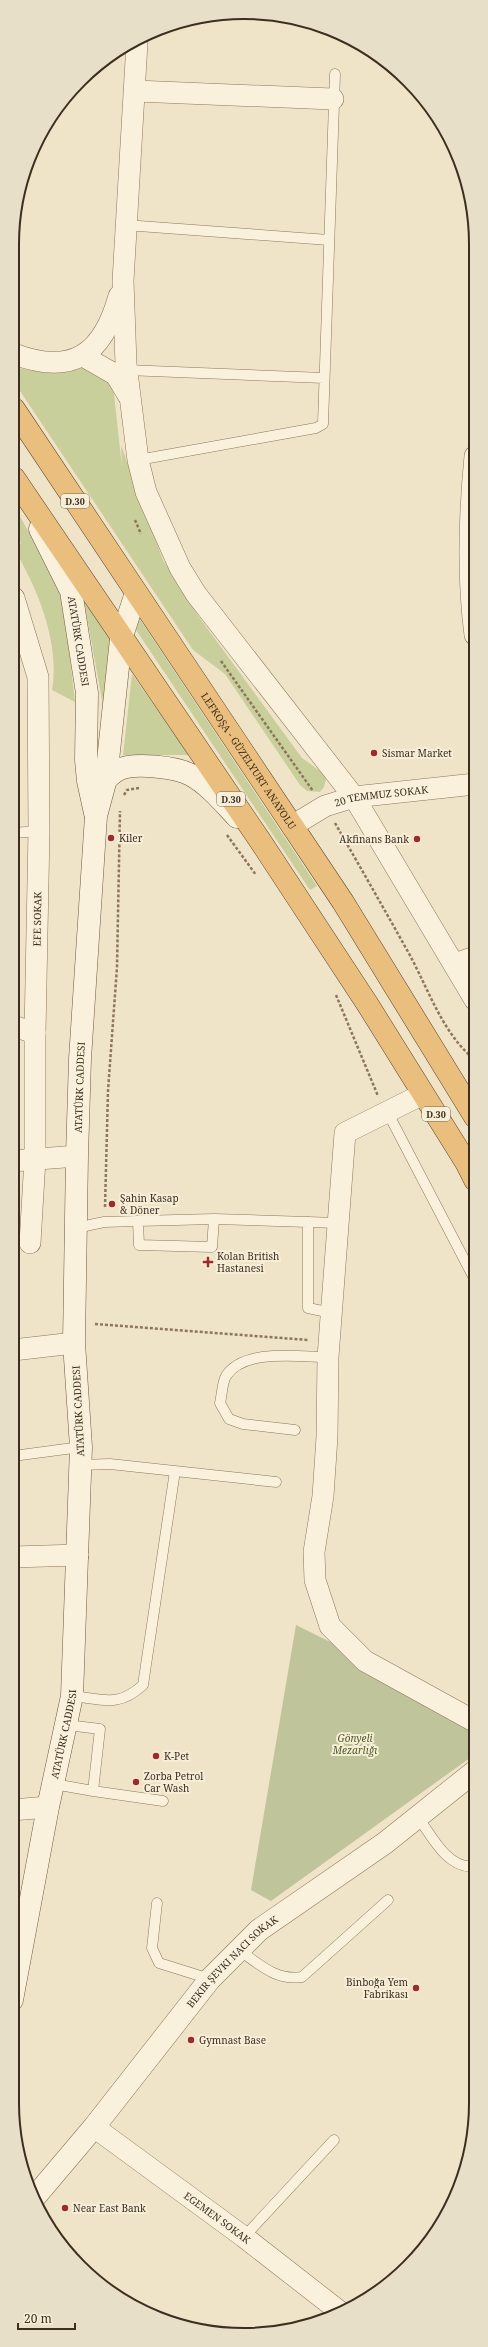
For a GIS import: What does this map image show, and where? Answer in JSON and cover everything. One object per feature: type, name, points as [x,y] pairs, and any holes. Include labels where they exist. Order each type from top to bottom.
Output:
[{"type":"highway","name":"LEFKOŞA - GÜZELYURT ANAYOLU","points":[[19,417],[292,826],[374,953],[469,1108]]},
{"type":"highway","name":"D.30","points":[[19,486],[121,639],[261,842],[423,1094],[469,1170]]},
{"type":"main road","name":"ATATÜRK CADDESI","points":[[19,488],[71,591],[87,693],[87,767],[96,816]]},
{"type":"main road","name":"ATATÜRK CADDESI","points":[[19,1962],[48,1807],[67,1725],[72,1696],[81,1456],[74,1333],[80,1059],[96,816],[106,779],[121,639],[136,593]]},
{"type":"main road","points":[[106,779],[119,769],[141,766],[174,769],[191,775],[213,792],[261,842]]},
{"type":"main road","name":"BEKIR ŞEVKI NACI SOKAK","points":[[38,2193],[94,2127],[210,1979],[259,1930],[386,1843],[469,1776]]},
{"type":"street","points":[[137,46],[125,225],[123,281],[126,370],[138,460],[146,492],[156,519],[180,568],[196,594],[354,797],[469,989]]},
{"type":"street","points":[[135,91],[333,99]]},
{"type":"street","points":[[19,356],[33,361],[58,364],[83,356],[97,342],[113,317],[123,281]]},
{"type":"street","points":[[83,356],[116,375],[130,399]]},
{"type":"street","points":[[469,530],[469,587]]},
{"type":"street","name":"EFE SOKAK","points":[[19,614],[38,677],[39,831],[35,1033],[35,1159],[30,1243]]},
{"type":"street","name":"20 TEMMUZ SOKAK","points":[[292,826],[325,806],[354,797],[469,785]]},
{"type":"street","points":[[455,964],[469,959]]},
{"type":"street","points":[[19,1028],[35,1033]]},
{"type":"street","points":[[423,1094],[344,1133],[329,1349],[327,1437],[322,1496],[314,1552],[315,1580],[330,1626],[365,1661],[469,1718]]},
{"type":"street","points":[[19,1160],[77,1156]]},
{"type":"street","points":[[19,1348],[74,1333]]},
{"type":"street","points":[[19,1557],[78,1555]]},
{"type":"street","points":[[19,1809],[48,1807]]},
{"type":"street","name":"EGEMEN SOKAK","points":[[94,2127],[244,2236],[336,2308]]},
{"type":"lane","points":[[138,460],[316,428],[323,424],[334,74]]},
{"type":"lane","points":[[125,225],[329,240]]},
{"type":"lane","points":[[126,370],[324,378]]},
{"type":"lane","points":[[19,833],[39,831]]},
{"type":"lane","points":[[382,1115],[392,1119],[469,1268]]},
{"type":"lane","points":[[138,1221],[138,1245],[212,1247],[214,1219]]},
{"type":"lane","points":[[76,1228],[104,1222],[214,1219],[338,1223]]},
{"type":"lane","points":[[308,1222],[308,1308],[332,1313]]},
{"type":"lane","points":[[294,1430],[243,1424],[229,1419],[220,1403],[225,1377],[237,1364],[262,1357],[329,1349]]},
{"type":"lane","points":[[19,1456],[81,1456],[110,1464],[276,1482]]},
{"type":"lane","points":[[72,1696],[121,1701],[134,1694],[143,1685],[175,1471]]},
{"type":"lane","points":[[67,1725],[100,1729],[93,1791]]},
{"type":"lane","points":[[54,1784],[163,1801]]},
{"type":"lane","points":[[418,1817],[445,1855],[462,1866],[469,1866]]},
{"type":"lane","points":[[239,1950],[264,1967],[287,1979],[302,1977],[388,1900]]},
{"type":"lane","points":[[157,1903],[152,1948],[159,1963],[210,1979]]},
{"type":"lane","points":[[244,2236],[334,2140]]},
{"type":"path","points":[[134,518],[144,541]]},
{"type":"path","points":[[217,655],[325,806],[407,951],[449,1032],[463,1050],[469,1055]]},
{"type":"path","points":[[121,800],[127,790],[146,787]]},
{"type":"path","points":[[104,1222],[108,1091],[117,967],[120,806]]},
{"type":"path","points":[[224,831],[259,879]]},
{"type":"path","points":[[332,988],[382,1115]]},
{"type":"path","points":[[74,1333],[329,1349]]},
{"type":"green space","points":[[88,364],[113,385],[122,467],[121,445],[163,560],[199,617],[302,758],[327,776],[324,787],[320,792],[307,791],[300,785],[225,674],[193,650],[19,389],[19,368],[38,372]]},
{"type":"green space","points":[[19,515],[51,571],[64,605],[75,702],[52,690],[54,672],[50,635],[39,599],[19,558],[19,545],[21,543],[19,539]]},
{"type":"green space","points":[[82,590],[112,640],[104,711]]},
{"type":"green space","points":[[137,615],[317,886],[310,890],[132,624]]},
{"type":"green space","points":[[132,674],[189,755],[123,755]]},
{"type":"green space","name":"Gönyeli Mezarlığı","points":[[296,1625],[469,1711],[469,1759],[271,1901],[251,1890]]},
{"type":"place","name":"Sismar Market","points":[[374,753]]},
{"type":"place","name":"Kiler","points":[[111,838]]},
{"type":"place","name":"Akfinans Bank","points":[[417,839]]},
{"type":"place","name":"Şahin Kasap & Döner","points":[[112,1204]]},
{"type":"place","name":"Kolan British Hastanesi","points":[[208,1262]]},
{"type":"place","name":"K-Pet","points":[[156,1756]]},
{"type":"place","name":"Zorba Petrol Car Wash","points":[[136,1782]]},
{"type":"place","name":"Binboğa Yem Fabrikası","points":[[416,1988]]},
{"type":"place","name":"Gymnast Base","points":[[191,2040]]},
{"type":"place","name":"Near East Bank","points":[[65,2208]]}]
